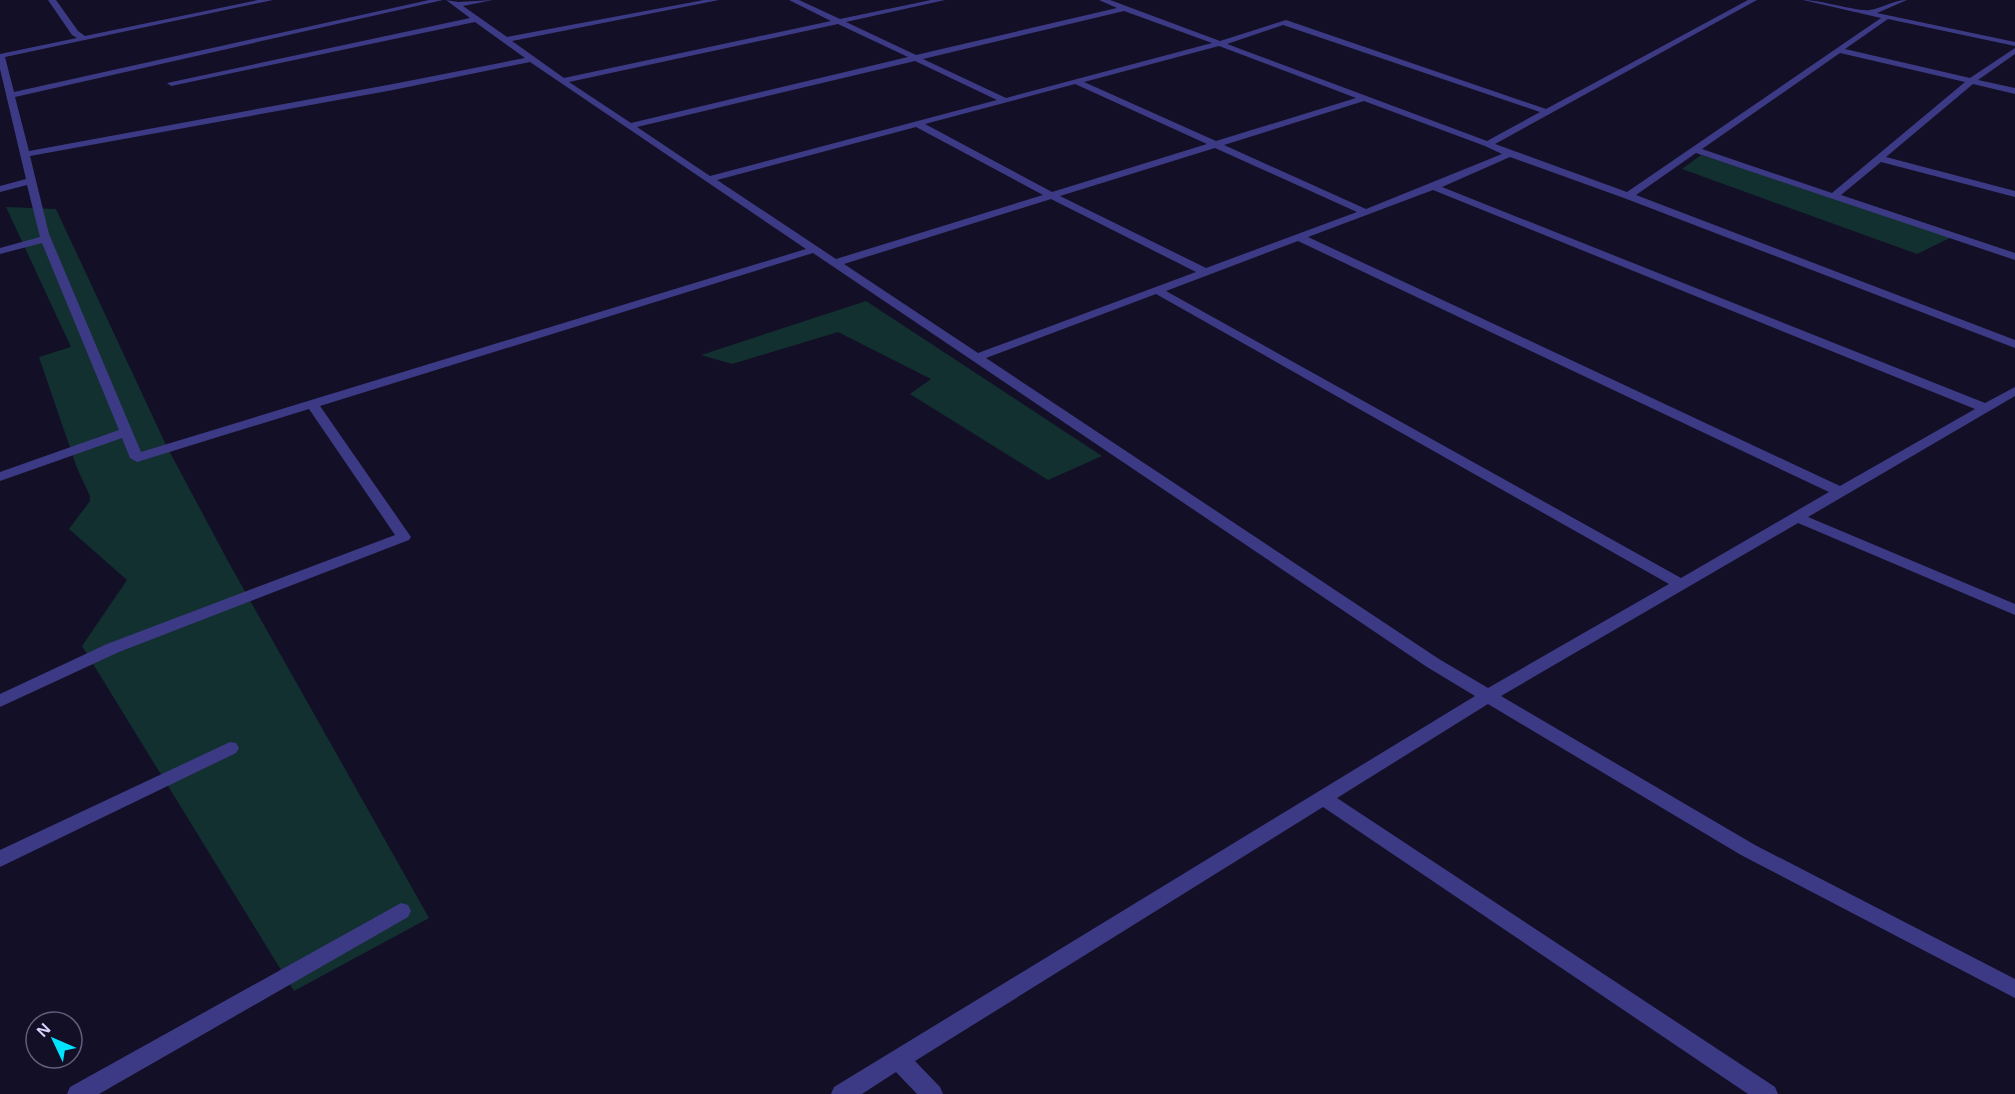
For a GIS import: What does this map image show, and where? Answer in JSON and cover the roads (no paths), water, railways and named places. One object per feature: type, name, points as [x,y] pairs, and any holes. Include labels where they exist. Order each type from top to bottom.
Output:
[{"type":"street","points":[[52,0],[75,33],[83,38]]},
{"type":"street","points":[[269,0],[1,56],[46,238],[137,458],[816,249]]},
{"type":"street","points":[[11,95],[439,0]]},
{"type":"street","points":[[453,2],[489,0]]},
{"type":"street","points":[[506,40],[715,0]]},
{"type":"street","points":[[794,0],[1006,101]]},
{"type":"street","points":[[562,81],[941,0]]},
{"type":"street","points":[[1103,0],[1222,43],[1510,154],[1628,196],[2015,344]]},
{"type":"street","points":[[1488,144],[1753,0]]},
{"type":"street","points":[[1807,0],[2015,44]]},
{"type":"street","points":[[1870,13],[1903,0]]},
{"type":"street","points":[[453,2],[562,81],[1433,663],[1748,850],[2015,989]]},
{"type":"street","points":[[630,126],[1126,8]]},
{"type":"street","points":[[1628,196],[1887,17]]},
{"type":"street","points":[[171,82],[477,19]]},
{"type":"street","points":[[709,179],[1222,43],[1283,22],[1547,112]]},
{"type":"street","points":[[1838,50],[2015,91]]},
{"type":"street","points":[[1834,196],[1971,81],[2015,50]]},
{"type":"street","points":[[25,154],[393,87],[532,59]]},
{"type":"street","points":[[1077,82],[1365,212]]},
{"type":"street","points":[[836,263],[1364,98]]},
{"type":"street","points":[[918,124],[1050,195],[1205,272]]},
{"type":"street","points":[[1695,150],[2015,257]]},
{"type":"street","points":[[978,357],[1433,187],[1510,154]]},
{"type":"street","points":[[1877,158],[2015,195]]},
{"type":"street","points":[[0,189],[31,181]]},
{"type":"street","points":[[1433,187],[1985,408]]},
{"type":"street","points":[[1298,237],[1840,492]]},
{"type":"street","points":[[0,251],[46,238]]},
{"type":"street","points":[[1157,290],[1680,584]]},
{"type":"street","points":[[842,1094],[1488,696],[1985,408],[2012,395]]},
{"type":"street","points":[[0,701],[113,648],[404,537],[312,404]]},
{"type":"street","points":[[0,477],[126,432]]},
{"type":"street","points":[[1796,517],[2015,610]]},
{"type":"street","points":[[0,859],[230,748]]},
{"type":"street","points":[[1323,798],[1767,1094]]},
{"type":"street","points":[[78,1094],[401,911]]},
{"type":"street","points":[[898,1059],[932,1094]]}]
